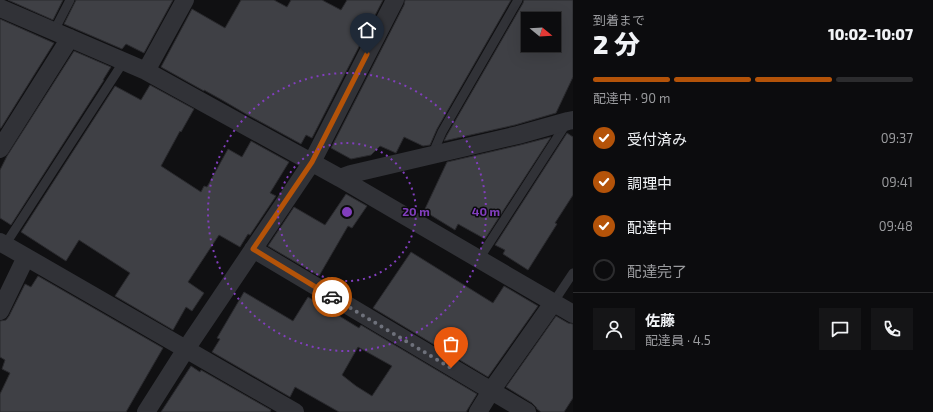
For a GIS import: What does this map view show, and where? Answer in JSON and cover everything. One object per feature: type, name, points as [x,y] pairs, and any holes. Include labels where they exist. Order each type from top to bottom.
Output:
[{"type":"street","points":[[146,71],[185,0]]},
{"type":"street","points":[[146,412],[186,349],[312,162],[395,0]]},
{"type":"street","points":[[0,8],[146,71],[312,162],[573,314]]},
{"type":"street","points":[[0,149],[70,38]]},
{"type":"street","points":[[340,178],[351,174],[518,135],[571,118]]},
{"type":"street","points":[[3,243],[186,349],[284,409]]},
{"type":"street","points":[[253,249],[528,412]]},
{"type":"street","points":[[0,311],[26,257]]},
{"type":"street","points":[[478,412],[553,303]]},
{"type":"lane","points":[[54,31],[70,0]]},
{"type":"lane","points":[[432,155],[442,132],[518,0]]},
{"type":"lane","points":[[3,243],[124,61]]},
{"type":"lane","points":[[479,259],[571,118]]},
{"type":"lane","points":[[553,303],[573,272]]},
{"type":"building","points":[[8,0],[63,0],[53,20]]},
{"type":"building","points":[[76,0],[173,0],[144,53],[126,44],[122,49],[64,24]]},
{"type":"building","points":[[241,0],[274,0],[287,7],[291,0],[322,0],[341,10],[347,0],[383,0],[312,138],[306,135],[301,144],[161,67],[192,9],[225,28]]},
{"type":"building","points":[[405,0],[511,0],[437,129],[430,145],[423,146],[404,137],[396,153],[380,146],[371,155],[351,159],[331,148],[404,5]]},
{"type":"building","points":[[524,0],[573,0],[573,77],[556,113],[515,125],[444,141]]},
{"type":"building","points":[[0,19],[54,43],[1,128],[0,128]]},
{"type":"building","points":[[74,51],[111,67],[11,225],[0,218],[0,170],[7,156]]},
{"type":"building","points":[[150,85],[194,109],[161,166],[201,192],[204,186],[207,187],[228,149],[242,157],[251,141],[289,162],[270,193],[276,196],[250,235],[248,234],[240,247],[219,235],[188,282],[204,293],[192,311],[186,307],[173,330],[115,296],[130,273],[79,240],[66,261],[21,232],[115,86],[141,100]]},
{"type":"building","points":[[567,133],[573,137],[573,195],[555,223],[557,224],[528,270],[503,254],[505,250],[495,245]]},
{"type":"building","points":[[551,137],[485,239],[458,224],[455,230],[424,211],[447,162]]},
{"type":"building","points":[[346,194],[367,206],[352,228],[348,226],[319,276],[268,246],[294,207],[325,225]]},
{"type":"building","points":[[411,252],[493,303],[504,286],[538,306],[488,377],[373,308]]},
{"type":"building","points":[[38,276],[163,348],[126,412],[0,412],[0,394],[10,373],[2,369],[5,360],[0,357],[0,321],[6,320],[9,316],[25,284],[31,287]]},
{"type":"building","points":[[244,292],[293,321],[308,297],[359,328],[361,325],[477,394],[466,412],[339,412],[295,387],[290,397],[212,352],[220,339],[217,338]],"holes":[[[358,347],[392,366],[372,396],[342,375]]]},
{"type":"building","points":[[556,316],[568,323],[573,324],[573,398],[564,412],[541,412],[532,403],[506,387]]},
{"type":"building","points":[[191,366],[200,372],[201,370],[271,410],[270,412],[161,412]]},
{"type":"way so far","points":[[332,297],[451,368]]},
{"type":"route","points":[[332,297],[253,249],[312,162],[367,54]]}]
